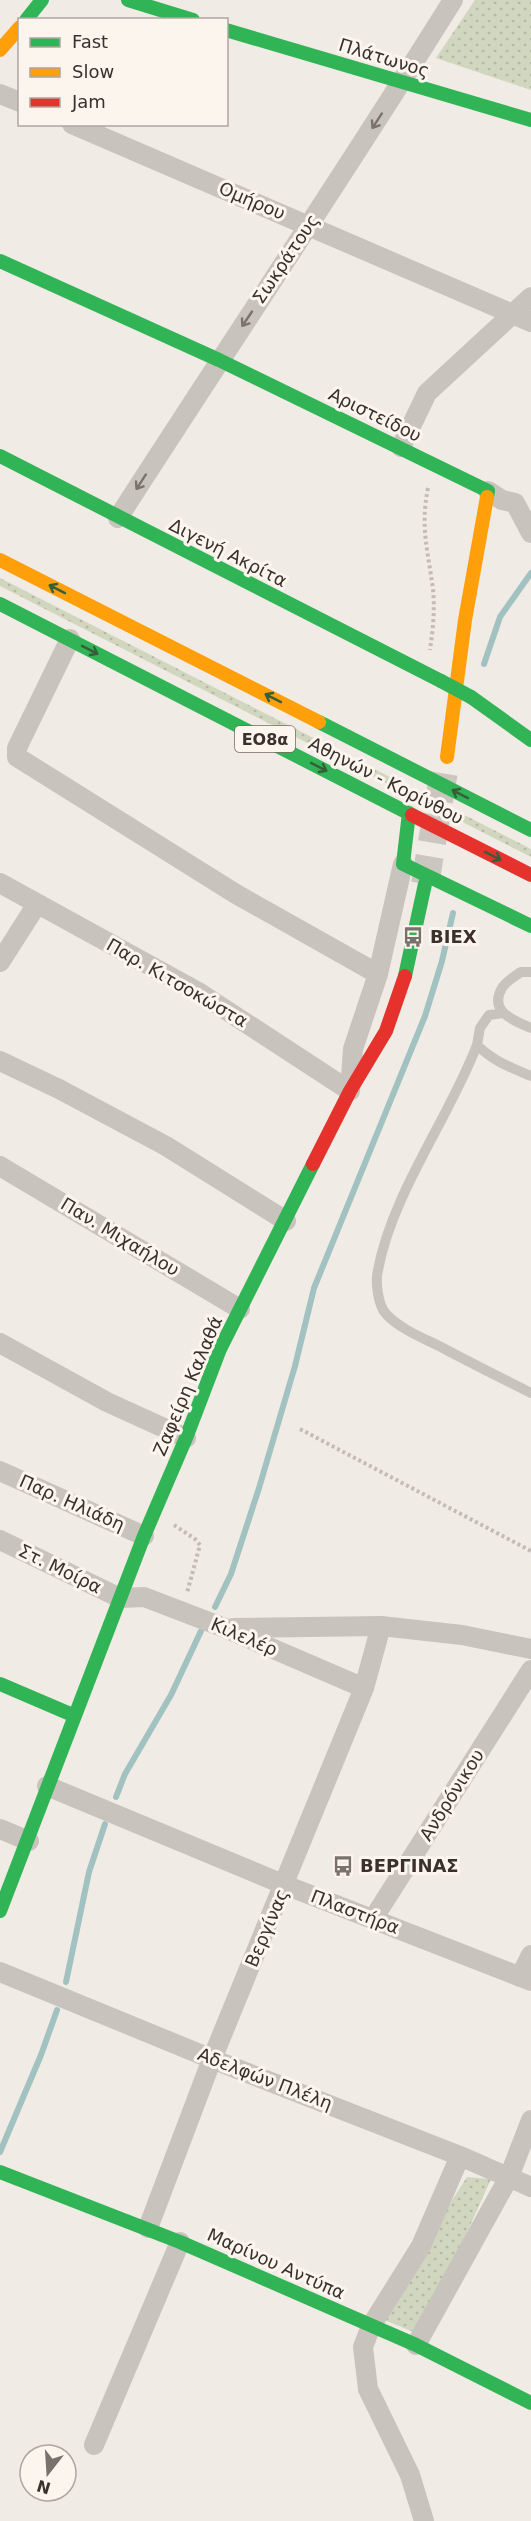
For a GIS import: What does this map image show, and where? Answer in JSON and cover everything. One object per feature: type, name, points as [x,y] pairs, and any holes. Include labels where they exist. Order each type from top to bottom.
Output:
[{"type":"main road","points":[[28,18],[42,0]]},
{"type":"main road","points":[[128,0],[186,18]]},
{"type":"main road","points":[[0,50],[18,29]]},
{"type":"main road","name":"Πλάτωνος","points":[[228,31],[531,120]]},
{"type":"main road","name":"Αριστείδου","points":[[0,261],[219,360],[488,491]]},
{"type":"main road","name":"Διγενή Ακρίτα","points":[[0,456],[441,681],[471,698],[531,740]]},
{"type":"main road","points":[[447,757],[465,620],[488,491]]},
{"type":"main road","name":"Αθηνών - Κορίνθου","points":[[0,560],[531,830]]},
{"type":"main road","name":"Αθηνών - Κορίνθου","points":[[0,604],[531,875]]},
{"type":"main road","points":[[409,813],[403,864],[531,926]]},
{"type":"main road","name":"Ζαφείρη Καλαθά","points":[[0,1911],[29,1841],[47,1786],[153,1512],[186,1438],[220,1348],[350,1091],[368,1063],[394,1013],[406,976],[425,884]]},
{"type":"main road","points":[[0,1684],[75,1716]]},
{"type":"main road","name":"Μαρίνου Αντύπα","points":[[0,2172],[148,2228],[416,2345],[531,2403]]},
{"type":"street","name":"Σωκράτους","points":[[118,518],[453,0]]},
{"type":"street","points":[[0,94],[18,101]]},
{"type":"street","name":"Ομήρου","points":[[77,126],[531,322]]},
{"type":"street","points":[[401,447],[427,393],[531,297]]},
{"type":"street","points":[[488,491],[502,500],[515,503],[531,533]]},
{"type":"street","points":[[70,639],[16,748],[17,757],[236,894],[378,974]]},
{"type":"street","points":[[350,1091],[353,1049],[378,974],[403,864]]},
{"type":"street","name":"Παρ. Κιτσοκώστα","points":[[0,883],[200,993],[350,1091]]},
{"type":"street","points":[[0,962],[37,904]]},
{"type":"street","points":[[0,1061],[59,1089],[166,1146],[286,1221]]},
{"type":"street","name":"Παν. Μιχαήλου","points":[[0,1166],[240,1309]]},
{"type":"street","points":[[0,1343],[108,1402],[186,1438]]},
{"type":"street","name":"Παρ. Ηλιάδη","points":[[0,1471],[144,1536]]},
{"type":"street","name":"Στ. Μοίρα","points":[[0,1540],[120,1598]]},
{"type":"street","name":"Κιλελέρ","points":[[120,1598],[144,1597],[225,1628],[364,1688]]},
{"type":"street","points":[[225,1628],[381,1626],[462,1635],[531,1649]]},
{"type":"street","name":"Βεργίνας","points":[[148,2228],[212,2059],[364,1688],[381,1626]]},
{"type":"street","name":"Ανδρόνικου","points":[[373,1919],[531,1670]]},
{"type":"street","name":"Πλαστήρα","points":[[47,1786],[285,1885],[526,1979]]},
{"type":"street","points":[[0,1829],[29,1841]]},
{"type":"street","points":[[526,1979],[531,1955]]},
{"type":"street","name":"Αδελφών Πλέλη","points":[[0,1972],[212,2059],[460,2156],[531,2187]]},
{"type":"street","points":[[416,2345],[509,2177],[531,2120]]},
{"type":"street","points":[[424,2521],[410,2475],[368,2389],[363,2347],[372,2326],[421,2246],[460,2156]]},
{"type":"street","points":[[94,2445],[180,2242]]},
{"type":"lane","points":[[531,972],[521,972],[502,988],[499,1002],[503,1013],[511,1020],[531,1028]]},
{"type":"lane","points":[[503,1013],[489,1015],[480,1028],[477,1045],[466,1074],[415,1172],[389,1231],[377,1272],[380,1302],[386,1314],[413,1333],[531,1393]]},
{"type":"lane","points":[[477,1045],[488,1056],[531,1076]]},
{"type":"path","points":[[427,674],[433,591],[424,541],[423,519],[434,465]]},
{"type":"path","points":[[300,1428],[531,1551]]},
{"type":"path","points":[[153,1512],[195,1539],[200,1545],[199,1555],[180,1611]]},
{"type":"green space","points":[[475,0],[531,0],[531,90],[436,58]]},
{"type":"green space","points":[[0,578],[531,849],[531,857],[0,586]]},
{"type":"green space","points":[[467,2177],[491,2179],[421,2335],[377,2317]]},
{"type":"waterway","points":[[484,664],[500,617],[531,573]]},
{"type":"waterway","points":[[215,1607],[231,1574],[259,1488],[295,1366],[314,1288],[425,1016],[442,961],[453,913]]},
{"type":"waterway","points":[[116,1797],[125,1774],[171,1695],[201,1631]]},
{"type":"waterway","points":[[66,1982],[89,1872],[105,1824]]},
{"type":"waterway","points":[[0,2152],[41,2055],[57,2010]]},
{"type":"tunnel","points":[[425,884],[445,765]]},
{"type":"traffic: fast","points":[[28,18],[42,0]]},
{"type":"traffic: fast","points":[[128,0],[186,18]]},
{"type":"traffic: fast","points":[[228,31],[531,120]]},
{"type":"traffic: fast","points":[[0,261],[219,360],[488,491],[487,497]]},
{"type":"traffic: fast","points":[[0,456],[441,681]]},
{"type":"traffic: fast","points":[[0,604],[412,815]]},
{"type":"traffic: fast","points":[[441,681],[471,697]]},
{"type":"traffic: fast","points":[[471,697],[531,740]]},
{"type":"traffic: fast","points":[[319,722],[531,830]]},
{"type":"traffic: fast","points":[[409,813],[403,864],[531,926]]},
{"type":"traffic: fast","points":[[405,976],[425,884]]},
{"type":"traffic: fast","points":[[0,1911],[144,1536],[186,1438],[220,1349],[313,1164]]},
{"type":"traffic: fast","points":[[0,1684],[75,1716]]},
{"type":"traffic: fast","points":[[0,2172],[180,2242],[416,2345],[531,2403]]},
{"type":"traffic: slow","points":[[0,50],[18,29]]},
{"type":"traffic: slow","points":[[447,757],[465,620],[487,497]]},
{"type":"traffic: slow","points":[[0,560],[319,722]]},
{"type":"traffic: jam","points":[[412,815],[531,875]]},
{"type":"traffic: jam","points":[[313,1164],[350,1091],[386,1031],[405,976]]},
{"type":"place","name":"ΒΙΕΧ","points":[[413,937]]},
{"type":"place","name":"ΒΕΡΓΙΝΑΣ","points":[[343,1866]]}]
